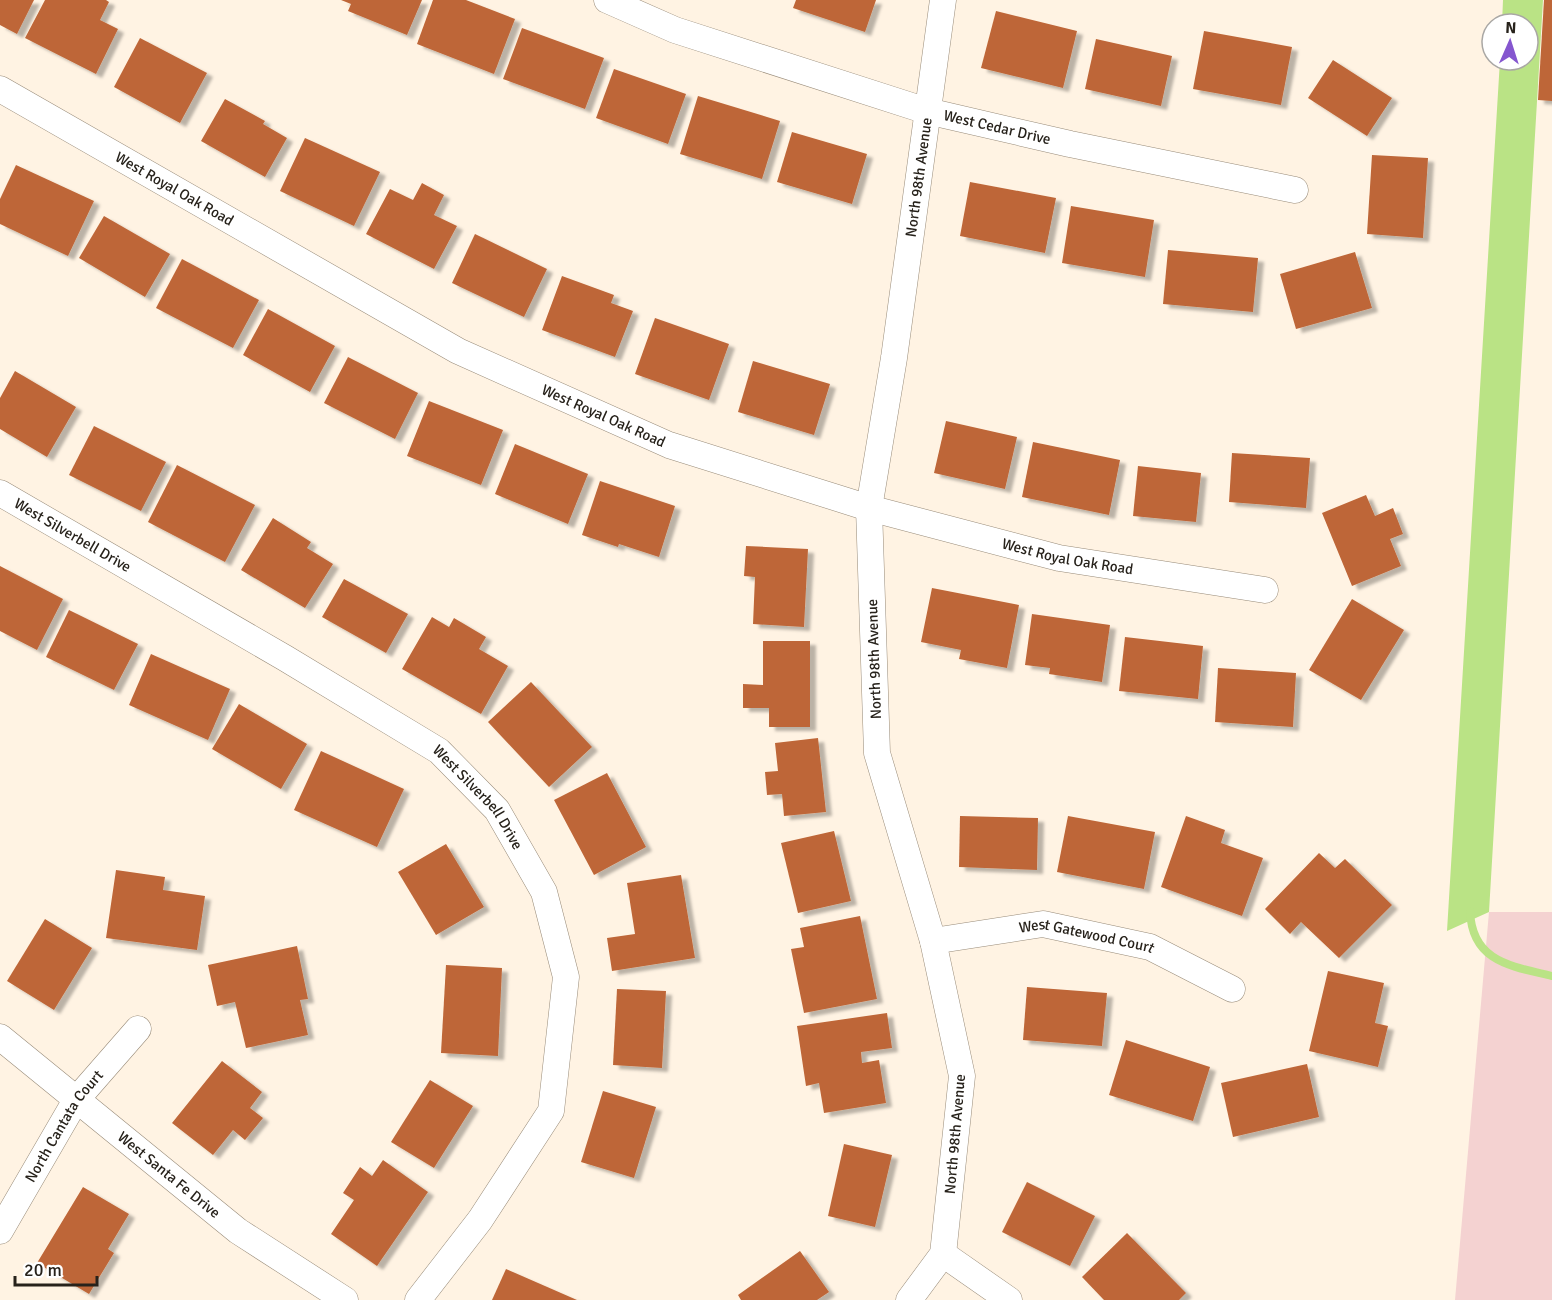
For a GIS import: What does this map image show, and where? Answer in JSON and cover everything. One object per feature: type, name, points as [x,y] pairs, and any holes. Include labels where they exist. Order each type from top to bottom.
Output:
[{"type":"street","name":"West Cedar Drive","points":[[607,0],[675,30],[927,111],[1070,144],[1294,190]]},
{"type":"street","name":"North 98th Avenue","points":[[943,0],[894,358],[869,508],[877,753],[933,941],[962,1076],[943,1254]]},
{"type":"street","name":"West Royal Oak Road","points":[[0,89],[459,351],[669,445],[869,508],[1059,558],[1265,590]]},
{"type":"street","name":"West Silverbell Drive","points":[[0,493],[285,658],[439,751],[497,810],[544,892],[566,977],[551,1111],[480,1220],[418,1300]]},
{"type":"street","name":"West Gatewood Court","points":[[933,941],[1042,924],[1150,947],[1232,989]]},
{"type":"street","name":"North Cantata Court","points":[[0,1231],[76,1100],[138,1029]]},
{"type":"street","name":"West Santa Fe Drive","points":[[0,1037],[238,1231],[345,1300]]},
{"type":"street","points":[[909,1300],[943,1254],[1009,1300]]},
{"type":"shaded area","points":[[1503,0],[1543,0],[1540,51],[1540,12],[1502,12]]},
{"type":"shaded area","points":[[1499,72],[1539,72],[1489,912],[1447,931]]},
{"type":"shaded area","points":[[1489,912],[1552,912],[1552,1300],[1455,1300]]},
{"type":"building","points":[[0,0],[34,0],[17,34],[0,25]]},
{"type":"building","points":[[45,0],[106,0],[109,2],[100,20],[118,29],[96,74],[25,38]]},
{"type":"building","points":[[341,0],[422,0],[407,35],[348,11],[351,4]]},
{"type":"building","points":[[433,0],[466,0],[515,19],[494,74],[417,44]]},
{"type":"building","points":[[796,0],[876,0],[865,32],[793,8]]},
{"type":"building","points":[[1544,0],[1552,0],[1552,101],[1538,100]]},
{"type":"building","points":[[996,11],[1077,31],[1063,88],[981,68]]},
{"type":"building","points":[[522,28],[604,58],[585,109],[503,79]]},
{"type":"building","points":[[1204,31],[1292,47],[1281,105],[1193,89]]},
{"type":"building","points":[[140,38],[207,73],[180,123],[114,87]]},
{"type":"building","points":[[1096,39],[1172,56],[1161,106],[1085,89]]},
{"type":"building","points":[[1333,60],[1392,98],[1367,136],[1308,98]]},
{"type":"building","points":[[614,69],[686,94],[668,144],[596,118]]},
{"type":"building","points":[[698,96],[780,121],[762,179],[680,154]]},
{"type":"building","points":[[225,99],[265,121],[263,124],[287,138],[265,177],[201,141]]},
{"type":"building","points":[[792,132],[867,154],[852,204],[777,182]]},
{"type":"building","points":[[305,138],[380,172],[354,226],[280,191]]},
{"type":"building","points":[[1372,155],[1428,158],[1423,238],[1367,234]]},
{"type":"building","points":[[16,165],[94,201],[68,256],[0,224],[0,199]]},
{"type":"building","points":[[970,182],[1056,198],[1045,253],[960,236]]},
{"type":"building","points":[[422,183],[444,195],[434,215],[457,226],[434,269],[366,234],[390,189],[413,200]]},
{"type":"building","points":[[1071,206],[1154,220],[1145,277],[1062,263]]},
{"type":"building","points":[[104,216],[170,254],[145,297],[79,258]]},
{"type":"building","points":[[475,234],[547,269],[524,317],[452,283]]},
{"type":"building","points":[[1168,250],[1258,258],[1253,312],[1163,304]]},
{"type":"building","points":[[1355,252],[1372,308],[1296,329],[1280,274]]},
{"type":"building","points":[[182,259],[259,300],[233,348],[156,308]]},
{"type":"building","points":[[562,276],[614,295],[611,303],[633,311],[615,357],[542,330]]},
{"type":"building","points":[[268,309],[335,346],[310,392],[243,355]]},
{"type":"building","points":[[655,318],[729,344],[709,400],[635,374]]},
{"type":"building","points":[[348,357],[418,393],[395,439],[324,403]]},
{"type":"building","points":[[753,361],[830,384],[814,435],[738,412]]},
{"type":"building","points":[[15,371],[76,407],[47,457],[0,429],[0,398]]},
{"type":"building","points":[[429,401],[503,430],[481,485],[407,456]]},
{"type":"building","points":[[946,421],[1017,437],[1005,489],[934,473]]},
{"type":"building","points":[[94,426],[166,462],[141,511],[69,475]]},
{"type":"building","points":[[1033,442],[1120,460],[1109,515],[1022,497]]},
{"type":"building","points":[[515,444],[588,474],[568,524],[495,494]]},
{"type":"building","points":[[1232,453],[1310,458],[1306,508],[1229,502]]},
{"type":"building","points":[[177,465],[255,505],[225,562],[148,522]]},
{"type":"building","points":[[1138,466],[1201,473],[1196,522],[1133,516]]},
{"type":"building","points":[[600,481],[675,506],[659,557],[582,535]]},
{"type":"building","points":[[1366,495],[1375,516],[1393,508],[1403,534],[1390,539],[1401,566],[1352,586],[1322,513]]},
{"type":"building","points":[[273,518],[311,542],[307,548],[333,564],[305,608],[241,570]]},
{"type":"building","points":[[746,546],[808,549],[804,627],[753,624],[755,577],[744,576]]},
{"type":"building","points":[[0,566],[63,599],[37,650],[0,631]]},
{"type":"building","points":[[344,579],[408,614],[386,653],[322,617]]},
{"type":"building","points":[[932,588],[1019,605],[1007,668],[959,659],[961,650],[921,642]]},
{"type":"building","points":[[1352,599],[1404,630],[1361,700],[1309,670]]},
{"type":"building","points":[[69,610],[138,644],[114,690],[46,657]]},
{"type":"building","points":[[1032,614],[1110,625],[1102,682],[1049,674],[1050,668],[1025,665]]},
{"type":"building","points":[[432,617],[449,627],[454,618],[486,637],[479,649],[508,666],[481,714],[402,669]]},
{"type":"building","points":[[1125,637],[1203,646],[1198,699],[1119,691]]},
{"type":"building","points":[[763,641],[810,641],[810,727],[769,727],[769,708],[743,708],[743,684],[763,685]]},
{"type":"building","points":[[151,654],[230,689],[208,740],[129,705]]},
{"type":"building","points":[[1218,668],[1296,673],[1293,727],[1215,722]]},
{"type":"building","points":[[531,682],[592,747],[549,787],[488,722]]},
{"type":"building","points":[[239,704],[307,744],[281,789],[212,749]]},
{"type":"building","points":[[818,738],[826,812],[784,816],[782,794],[767,795],[765,772],[778,771],[775,743]]},
{"type":"building","points":[[321,751],[404,789],[377,847],[294,810]]},
{"type":"building","points":[[607,773],[646,847],[594,875],[554,800]]},
{"type":"building","points":[[960,816],[1038,818],[1037,870],[959,867]]},
{"type":"building","points":[[1068,816],[1155,832],[1144,889],[1057,872]]},
{"type":"building","points":[[1186,816],[1225,830],[1221,843],[1263,858],[1242,916],[1161,887]]},
{"type":"building","points":[[834,831],[851,901],[798,913],[781,843]]},
{"type":"building","points":[[446,844],[484,907],[436,935],[398,872]]},
{"type":"building","points":[[1319,853],[1335,868],[1345,859],[1392,905],[1339,958],[1301,922],[1290,934],[1265,909]]},
{"type":"building","points":[[116,870],[165,877],[163,890],[205,896],[197,950],[106,938]]},
{"type":"building","points":[[681,875],[695,958],[612,971],[607,938],[635,934],[627,883]]},
{"type":"building","points":[[860,916],[877,999],[804,1013],[791,949],[804,947],[800,928]]},
{"type":"building","points":[[45,919],[92,948],[54,1010],[7,981]]},
{"type":"building","points":[[297,946],[308,999],[300,1000],[308,1035],[246,1048],[235,1002],[217,1006],[208,965]]},
{"type":"building","points":[[446,965],[502,968],[498,1056],[441,1053]]},
{"type":"building","points":[[1328,971],[1384,983],[1375,1023],[1388,1026],[1378,1067],[1309,1051]]},
{"type":"building","points":[[1027,987],[1107,993],[1102,1046],[1023,1040]]},
{"type":"building","points":[[617,989],[666,991],[662,1068],[613,1065]]},
{"type":"building","points":[[887,1013],[892,1048],[861,1052],[862,1063],[879,1060],[886,1103],[824,1113],[819,1083],[806,1086],[797,1026]]},
{"type":"building","points":[[1126,1040],[1210,1067],[1193,1121],[1109,1095]]},
{"type":"building","points":[[222,1061],[262,1092],[250,1108],[263,1118],[245,1140],[233,1130],[213,1155],[172,1123]]},
{"type":"building","points":[[1307,1064],[1319,1117],[1233,1137],[1221,1083]]},
{"type":"building","points":[[430,1080],[473,1106],[434,1168],[391,1142]]},
{"type":"building","points":[[603,1091],[656,1107],[634,1178],[581,1162]]},
{"type":"building","points":[[844,1144],[892,1155],[875,1227],[828,1216]]},
{"type":"building","points":[[383,1160],[428,1192],[377,1266],[331,1234],[354,1200],[343,1193],[360,1167],[372,1176]]},
{"type":"building","points":[[1027,1182],[1095,1216],[1070,1266],[1002,1232]]},
{"type":"building","points":[[83,1187],[129,1214],[108,1249],[114,1253],[89,1294],[37,1263]]},
{"type":"building","points":[[1127,1233],[1186,1293],[1179,1300],[1104,1300],[1082,1277]]},
{"type":"building","points":[[800,1251],[829,1292],[817,1300],[741,1300],[738,1295]]},
{"type":"building","points":[[506,1269],[577,1300],[492,1300]]},
{"type":"waterway","points":[[1470,911],[1472,928],[1478,941],[1496,959],[1522,969],[1552,976]]}]
